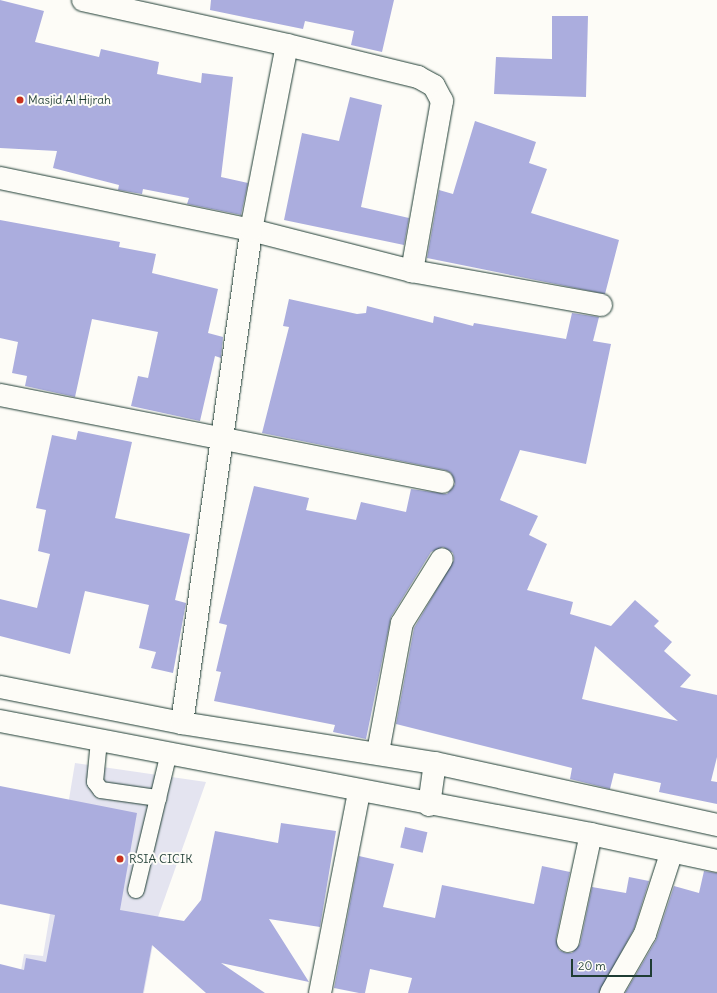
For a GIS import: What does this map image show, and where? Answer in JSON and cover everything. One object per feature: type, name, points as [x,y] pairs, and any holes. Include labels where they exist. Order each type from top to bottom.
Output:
[{"type":"street","points":[[83,0],[287,45],[418,77],[434,86],[442,101],[412,271]]},
{"type":"street","points":[[182,723],[219,441],[251,230],[287,45]]},
{"type":"street","points":[[0,178],[251,230],[412,271],[601,305]]},
{"type":"street","points":[[0,395],[219,441],[443,482]]},
{"type":"street","points":[[378,752],[402,623],[442,559]]},
{"type":"street","points":[[0,686],[182,723],[436,762],[717,825]]},
{"type":"street","points":[[0,721],[99,741],[169,753],[359,792],[591,834],[717,861]]},
{"type":"street","points":[[429,805],[436,762]]},
{"type":"street","points":[[320,993],[359,792]]},
{"type":"street","points":[[568,941],[591,834]]},
{"type":"street","points":[[612,993],[645,934],[672,852]]},
{"type":"lane","points":[[99,741],[95,782],[101,790],[158,798]]},
{"type":"lane","points":[[136,890],[169,753]]},
{"type":"shaded area","name":"RSIA CICIK","points":[[75,763],[206,782],[158,917],[144,993],[17,993],[24,954],[43,956]]},
{"type":"building","points":[[0,0],[44,11],[35,42],[99,57],[101,49],[159,62],[157,74],[201,83],[202,73],[233,77],[221,177],[248,183],[241,215],[187,204],[189,198],[143,189],[142,194],[118,190],[119,185],[53,168],[57,151],[0,148]]},
{"type":"building","points":[[211,0],[394,0],[382,52],[351,45],[354,31],[305,21],[303,29],[210,10]]},
{"type":"building","points":[[552,16],[588,16],[586,97],[494,94],[496,57],[552,59]]},
{"type":"building","points":[[350,97],[382,105],[361,207],[409,218],[404,245],[284,220],[302,133],[339,141]]},
{"type":"building","points":[[475,121],[536,142],[529,163],[547,169],[531,213],[619,240],[605,294],[427,258],[439,190],[453,194]]},
{"type":"building","points":[[0,220],[120,242],[119,247],[156,254],[152,273],[218,289],[208,333],[223,337],[221,358],[215,356],[200,421],[131,406],[138,376],[148,378],[158,332],[92,319],[75,397],[25,386],[27,376],[12,373],[18,342],[0,338]]},
{"type":"building","points":[[289,299],[357,314],[366,313],[367,306],[433,323],[434,316],[473,326],[474,323],[566,339],[572,313],[599,317],[593,341],[611,344],[586,464],[520,450],[500,500],[538,516],[529,535],[547,544],[527,590],[573,602],[570,614],[611,626],[635,600],[659,621],[654,626],[672,642],[664,651],[691,675],[680,687],[717,695],[717,757],[711,781],[717,782],[717,804],[659,792],[661,783],[614,773],[610,789],[570,779],[572,768],[396,724],[414,628],[454,560],[453,553],[443,547],[431,552],[391,617],[366,739],[333,732],[335,725],[214,701],[221,672],[216,671],[227,625],[219,623],[254,486],[309,498],[306,510],[356,520],[361,502],[406,512],[411,489],[447,494],[455,484],[451,473],[445,470],[262,433],[289,327],[283,326]],"holes":[[[595,646],[678,721],[582,699]]]},
{"type":"building","points":[[78,431],[132,442],[115,518],[190,534],[175,600],[186,603],[173,673],[151,668],[156,652],[139,648],[149,605],[85,591],[70,654],[0,636],[0,599],[37,608],[50,554],[38,551],[46,510],[36,508],[52,435],[76,440]]},
{"type":"building","points":[[0,786],[137,813],[120,910],[184,921],[201,900],[215,831],[278,843],[281,823],[336,831],[320,927],[269,919],[309,982],[221,963],[265,993],[206,993],[152,945],[143,993],[0,993],[0,964],[24,970],[26,958],[46,962],[55,915],[0,904]]},
{"type":"building","points":[[405,827],[427,832],[423,853],[400,847]]},
{"type":"building","points":[[359,856],[394,864],[383,907],[435,918],[442,885],[534,904],[542,866],[570,872],[556,939],[559,950],[566,953],[572,953],[580,944],[592,887],[626,893],[629,877],[649,881],[634,929],[599,993],[408,993],[412,978],[370,969],[365,993],[359,993],[334,988]]},
{"type":"building","points":[[704,871],[717,873],[717,993],[625,993],[656,940],[674,886],[699,893]]},
{"type":"place","name":"Masjid Al Hijrah","points":[[20,100]]},
{"type":"place","name":"RSIA CICIK","points":[[120,859]]}]
